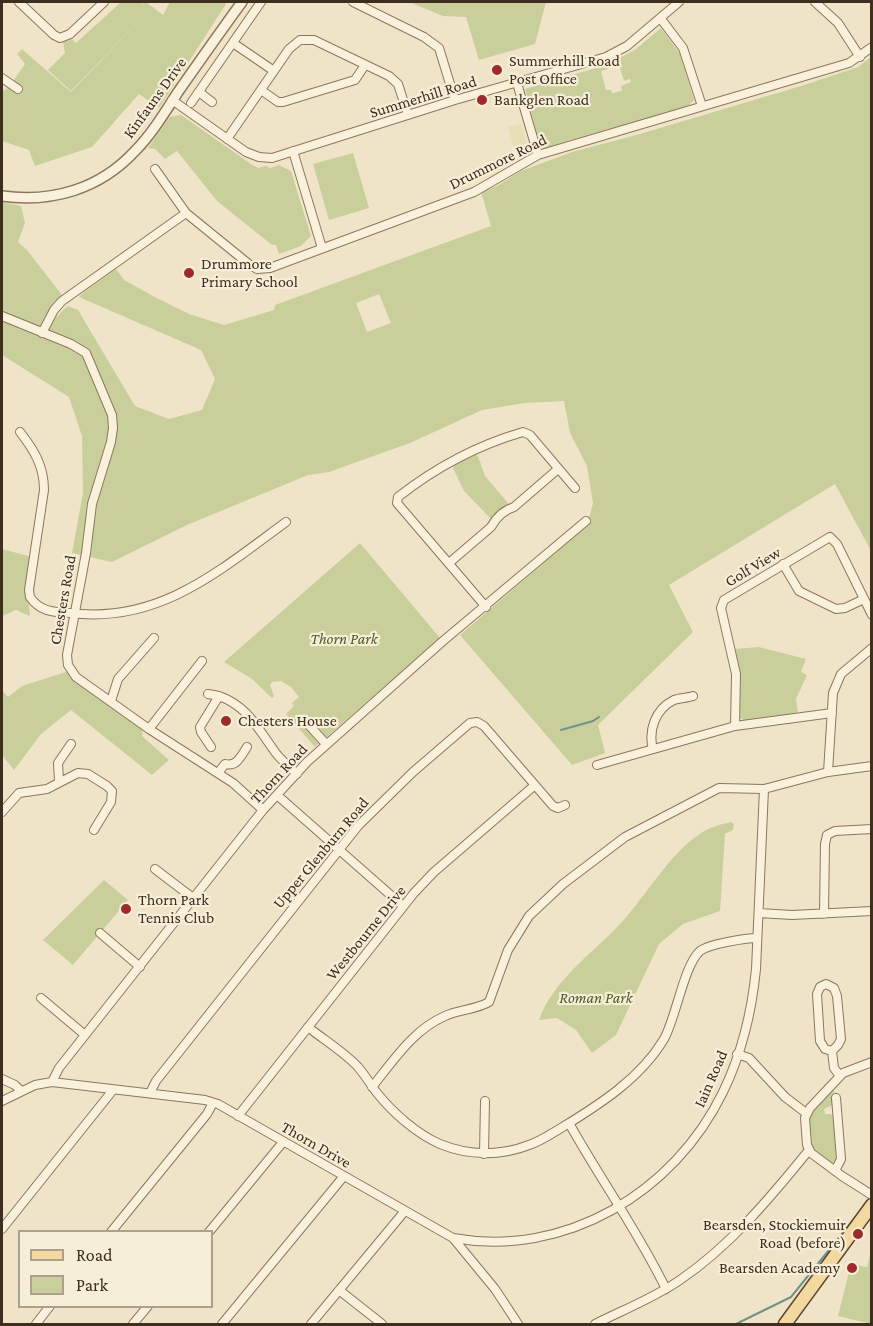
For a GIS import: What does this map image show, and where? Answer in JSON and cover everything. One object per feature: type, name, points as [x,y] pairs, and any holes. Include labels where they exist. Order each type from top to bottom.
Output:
[{"type":"main road","points":[[784,1324],[871,1203]]},
{"type":"street","points":[[19,2],[54,35],[63,38],[105,2]]},
{"type":"street","name":"Kinfauns Drive","points":[[2,195],[18,198],[57,195],[96,182],[115,170],[136,151],[242,2]]},
{"type":"street","points":[[191,102],[261,2]]},
{"type":"street","points":[[353,2],[424,37],[439,48],[455,100]]},
{"type":"street","name":"Summerhill Road","points":[[172,100],[246,152],[259,157],[272,158],[455,100],[606,57],[627,46],[678,2]]},
{"type":"street","points":[[814,2],[838,23],[860,57]]},
{"type":"street","points":[[661,19],[683,48],[702,106]]},
{"type":"street","points":[[227,139],[289,49],[300,40],[314,40],[389,76],[398,84],[408,116]]},
{"type":"street","points":[[234,43],[274,71]]},
{"type":"street","name":"Drummore Road","points":[[155,169],[186,213],[257,268],[270,268],[474,192],[538,155],[849,63],[872,47]]},
{"type":"street","points":[[261,90],[278,102],[283,102],[356,81],[365,65]]},
{"type":"street","points":[[2,78],[18,89]]},
{"type":"street","points":[[516,83],[538,155]]},
{"type":"street","points":[[199,92],[212,102]]},
{"type":"street","points":[[293,151],[322,248]]},
{"type":"street","points":[[42,333],[54,310],[62,301],[186,213]]},
{"type":"street","name":"Chesters Road","points":[[2,316],[86,352],[112,415],[111,442],[92,504],[86,553],[67,655],[68,665],[76,676],[149,729],[233,783],[263,810]]},
{"type":"street","points":[[20,432],[34,451],[44,477],[30,597],[41,609],[95,615],[136,611],[170,599],[212,576],[286,522]]},
{"type":"street","points":[[486,608],[397,503],[398,497],[422,478],[477,448],[524,432],[530,435],[575,488]]},
{"type":"street","points":[[449,563],[491,527],[495,520],[514,507],[558,469]]},
{"type":"street","name":"Thorn Road","points":[[52,1082],[59,1068],[277,795],[326,744],[586,521]]},
{"type":"street","points":[[562,528],[569,536]]},
{"type":"street","name":"Golf View","points":[[735,726],[736,675],[721,608],[724,600],[830,537],[833,538],[872,615]]},
{"type":"street","points":[[783,564],[799,591],[828,606],[836,609],[845,608],[864,599]]},
{"type":"street","points":[[111,701],[118,679],[134,659],[142,659],[154,638]]},
{"type":"street","points":[[828,772],[833,693],[841,674],[872,648]]},
{"type":"street","points":[[149,729],[202,661]]},
{"type":"street","points":[[208,694],[228,699],[244,711],[257,724],[276,754],[297,774]]},
{"type":"street","points":[[211,747],[200,727],[219,696]]},
{"type":"street","points":[[653,749],[650,738],[651,728],[659,713],[674,700],[693,696]]},
{"type":"street","points":[[597,765],[735,726],[832,713]]},
{"type":"street","name":"Upper Glenburn Road","points":[[150,1093],[156,1081],[338,850],[376,807],[470,723],[477,722],[484,726],[556,808],[565,805]]},
{"type":"street","points":[[308,724],[326,744]]},
{"type":"street","points":[[60,781],[57,772],[58,763],[71,744]]},
{"type":"street","points":[[218,774],[224,762],[231,765],[236,763],[247,747]]},
{"type":"street","points":[[372,1086],[407,1043],[425,1027],[451,1013],[489,1002],[508,950],[529,916],[599,855],[644,826],[719,788],[764,789],[828,772],[872,766]]},
{"type":"street","points":[[2,812],[14,798],[26,790],[47,789],[73,774],[83,773],[110,788],[112,795],[111,802],[94,830]]},
{"type":"street","name":"Westbourne Drive","points":[[238,1116],[403,906],[434,872],[535,785]]},
{"type":"street","name":"Iain Road","points":[[453,1238],[478,1242],[500,1242],[551,1236],[589,1223],[620,1207],[657,1179],[698,1133],[724,1090],[737,1054],[752,996],[759,913],[764,789]]},
{"type":"street","points":[[277,795],[403,906]]},
{"type":"street","points":[[824,914],[825,839],[827,835],[835,831],[872,829]]},
{"type":"street","points":[[155,868],[193,898]]},
{"type":"street","points":[[759,913],[824,914],[872,911]]},
{"type":"street","points":[[100,933],[140,966]]},
{"type":"street","points":[[308,1027],[352,1062],[382,1098],[421,1134],[442,1145],[484,1154],[499,1152],[530,1145],[569,1123],[601,1102],[640,1070],[654,1054],[669,1027],[691,965],[700,951],[757,938]]},
{"type":"street","points":[[826,984],[836,990],[840,1028],[840,1042],[832,1050],[822,1046],[818,1019],[817,994],[820,987],[826,984]]},
{"type":"street","points":[[41,998],[86,1035]]},
{"type":"street","points":[[832,1050],[834,1068],[838,1078]]},
{"type":"street","points":[[594,1324],[666,1288],[696,1268],[733,1235],[809,1150],[806,1113],[771,1084],[749,1058],[737,1054]]},
{"type":"street","points":[[806,1113],[838,1078],[849,1070],[872,1062]]},
{"type":"street","points":[[2,1079],[15,1085],[21,1091]]},
{"type":"street","points":[[2,1101],[41,1083],[52,1082]]},
{"type":"street","name":"Thorn Drive","points":[[52,1082],[213,1102],[453,1238],[495,1289],[518,1324]]},
{"type":"street","points":[[2,1229],[113,1090]]},
{"type":"street","points":[[835,1171],[841,1159],[836,1098]]},
{"type":"street","points":[[484,1154],[485,1101]]},
{"type":"street","points":[[113,1230],[207,1114],[213,1102]]},
{"type":"street","points":[[569,1123],[590,1162],[644,1245],[666,1288]]},
{"type":"street","points":[[211,1230],[283,1142]]},
{"type":"street","points":[[809,1150],[871,1203]]},
{"type":"street","points":[[222,1324],[344,1176]]},
{"type":"street","points":[[311,1324],[404,1212]]},
{"type":"street","points":[[339,1290],[382,1324]]},
{"type":"street","points":[[36,1324],[48,1308]]},
{"type":"street","points":[[133,1324],[146,1308]]},
{"type":"shaded area","points":[[521,124],[528,147],[515,151],[508,127]]},
{"type":"green space","points":[[121,2],[143,2],[142,7],[146,2],[163,15],[170,2],[224,2],[226,4],[159,108],[139,94],[92,147],[35,166],[29,150],[2,141],[2,91],[8,88],[25,64],[17,54],[22,49],[71,92],[145,15],[71,91],[48,70],[65,53],[63,42],[72,39],[76,43]]},
{"type":"green space","points":[[409,2],[546,2],[535,44],[479,60],[466,17],[443,16]]},
{"type":"green space","points":[[661,28],[680,54],[694,100],[687,107],[544,149],[540,145],[525,89],[606,65],[608,69],[601,71],[606,90],[611,90],[612,93],[622,91],[621,86],[631,82],[630,79],[624,81],[619,65],[612,67],[611,63],[636,49]]},
{"type":"green space","points":[[871,57],[871,551],[835,484],[669,585],[693,632],[598,725],[605,753],[572,765],[460,635],[587,526],[593,503],[587,466],[570,433],[564,401],[525,403],[482,410],[410,443],[329,472],[308,475],[187,525],[112,562],[72,553],[83,493],[82,436],[69,397],[2,355],[2,202],[21,206],[25,223],[18,242],[27,250],[62,295],[53,306],[44,331],[67,306],[78,310],[135,406],[169,419],[202,410],[215,379],[201,350],[79,297],[116,269],[124,280],[155,297],[189,314],[224,325],[274,310],[275,305],[491,226],[481,192],[497,186],[521,171],[572,152],[640,134],[858,67]],"holes":[[[379,294],[391,323],[367,332],[356,303]]]},
{"type":"green space","points":[[181,115],[258,168],[279,165],[291,171],[311,236],[301,246],[279,254],[276,245],[272,245],[217,201],[177,151],[165,159],[155,149],[148,148],[170,117]]},
{"type":"green space","points":[[353,153],[369,208],[329,220],[313,164]]},
{"type":"green space","points":[[475,454],[478,456],[485,476],[508,503],[491,519],[464,491],[453,468],[454,465]]},
{"type":"green space","name":"Thorn Park","points":[[360,543],[440,638],[315,747],[286,714],[294,706],[292,703],[299,697],[291,687],[281,681],[272,682],[270,685],[274,696],[272,698],[252,679],[224,662]]},
{"type":"green space","points":[[2,549],[32,557],[28,595],[30,616],[16,610],[2,616]]},
{"type":"green space","points":[[759,647],[806,659],[801,672],[807,675],[796,699],[798,714],[745,721],[739,717],[741,678],[735,649]]},
{"type":"green space","points":[[69,671],[143,724],[142,736],[169,760],[152,775],[71,710],[41,734],[14,770],[2,755],[2,690],[8,697],[22,686]]},
{"type":"green space","name":"Roman Park","points":[[731,822],[734,824],[733,830],[725,834],[720,911],[683,924],[659,944],[616,1035],[592,1053],[576,1030],[557,1018],[539,1020],[554,992],[630,913],[677,854],[705,831]]},
{"type":"green space","points":[[104,880],[128,900],[73,965],[43,940]]},
{"type":"green space","points":[[834,1086],[833,1105],[824,1109],[825,1114],[831,1114],[833,1117],[837,1157],[830,1164],[811,1148],[808,1118]]},
{"type":"green space","points":[[871,1251],[871,1324],[838,1316],[851,1264],[867,1267]]},
{"type":"waterway","points":[[561,730],[593,721],[599,717]]},
{"type":"waterway","points":[[736,1324],[791,1297],[858,1214]]},
{"type":"place","name":"Summerhill Road Post Office","points":[[497,70]]},
{"type":"place","name":"Bankglen Road","points":[[482,100]]},
{"type":"place","name":"Drummore Primary School","points":[[189,273]]},
{"type":"place","name":"Chesters House","points":[[226,721]]},
{"type":"place","name":"Thorn Park Tennis Club","points":[[126,909]]},
{"type":"place","name":"Bearsden, Stockiemuir Road (before)","points":[[858,1234]]},
{"type":"place","name":"Bearsden Academy","points":[[852,1268]]}]
